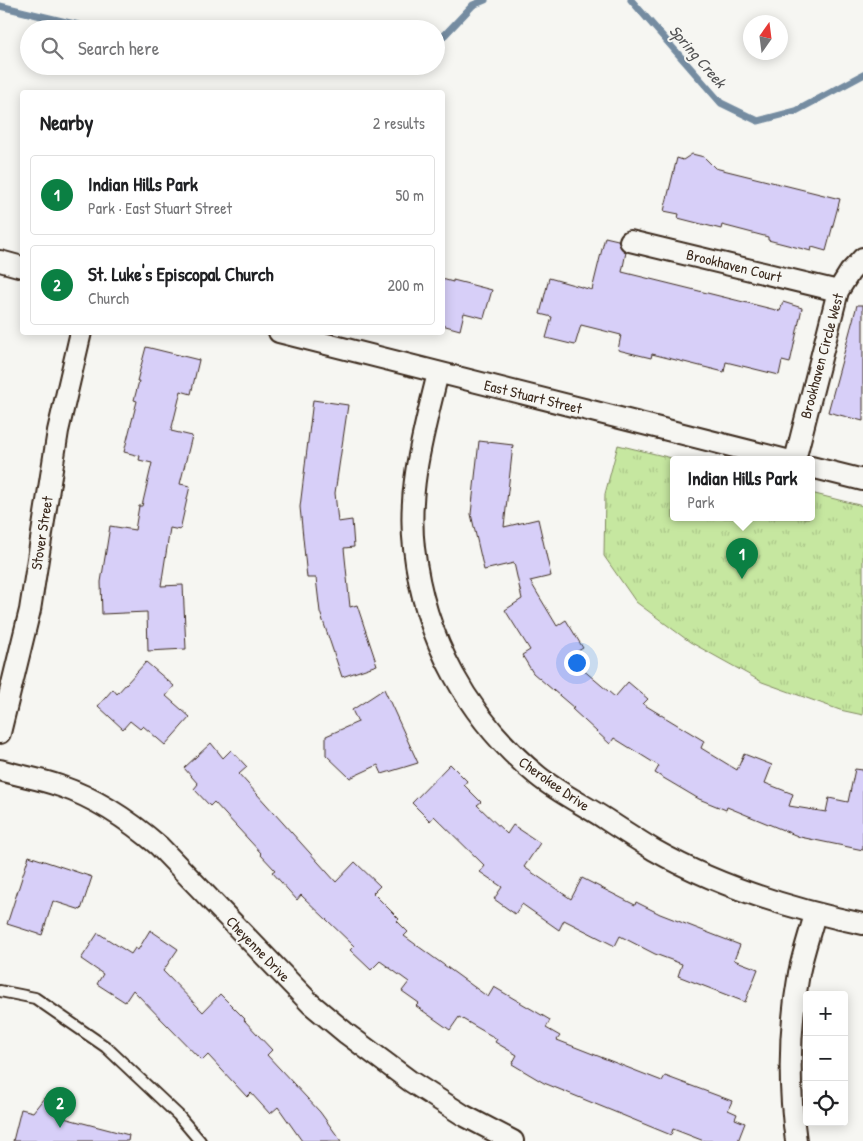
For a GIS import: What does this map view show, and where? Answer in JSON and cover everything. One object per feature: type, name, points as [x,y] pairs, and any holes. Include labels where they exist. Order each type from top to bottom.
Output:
[{"type":"street","name":"Brookhaven Court","points":[[630,241],[838,291]]},
{"type":"street","name":"Brookhaven Circle West","points":[[796,456],[838,291],[850,272],[863,258]]},
{"type":"street","points":[[0,261],[20,266]]},
{"type":"street","name":"Stover Street","points":[[0,733],[30,610],[58,431],[80,335]]},
{"type":"street","name":"East Stuart Street","points":[[292,335],[770,456]]},
{"type":"street","name":"Cherokee Drive","points":[[438,373],[418,455],[412,501],[414,547],[420,587],[433,631],[446,663],[465,696],[487,726],[514,756],[540,778],[573,801],[595,812],[656,850],[709,877],[764,898],[815,914],[863,924]]},
{"type":"street","points":[[815,467],[863,480]]},
{"type":"street","name":"Cheyenne Drive","points":[[0,770],[59,786],[88,797],[138,828],[159,846],[311,1004],[347,1034],[410,1081],[500,1138]]},
{"type":"street","points":[[796,1141],[791,1108],[790,1065],[793,1014],[800,972],[815,914]]},
{"type":"lane","points":[[0,991],[35,998],[106,1047],[178,1116],[200,1141]]},
{"type":"green space","points":[[618,445],[670,458],[670,521],[815,521],[815,494],[863,506],[863,715],[840,710],[762,682],[690,642],[636,602],[604,556],[605,494]]},
{"type":"building","points":[[692,154],[704,157],[715,168],[840,199],[826,251],[812,247],[811,251],[722,225],[721,229],[678,218],[679,214],[664,211],[677,158],[683,160]]},
{"type":"building","points":[[605,237],[618,240],[622,249],[626,252],[622,272],[780,311],[783,302],[802,308],[790,363],[782,361],[779,375],[726,362],[724,372],[652,354],[651,358],[618,350],[621,335],[581,325],[575,345],[546,338],[552,317],[540,314],[549,278],[592,290]]},
{"type":"building","points":[[445,280],[453,282],[453,280],[492,290],[484,318],[464,313],[460,330],[445,326]]},
{"type":"building","points":[[857,305],[863,305],[863,421],[828,412]]},
{"type":"building","points":[[146,347],[199,360],[191,394],[181,391],[171,431],[192,436],[180,484],[190,486],[180,530],[170,528],[161,586],[183,585],[186,649],[148,651],[147,612],[102,614],[101,582],[110,526],[135,530],[139,506],[142,506],[152,463],[139,460],[140,456],[124,452],[137,401],[134,400],[139,381],[137,381]]},
{"type":"building","points":[[313,400],[348,405],[335,493],[338,522],[352,520],[354,547],[344,548],[350,607],[357,605],[377,665],[342,677],[320,612],[316,578],[307,578],[300,507]]},
{"type":"building","points":[[479,441],[513,445],[504,527],[538,519],[551,576],[530,581],[557,626],[566,620],[583,648],[568,657],[615,697],[628,682],[648,699],[643,704],[704,741],[701,748],[737,770],[744,754],[772,765],[765,783],[793,794],[789,806],[826,812],[829,798],[848,802],[855,769],[863,770],[863,850],[800,837],[727,807],[726,810],[699,799],[655,773],[659,766],[614,738],[610,744],[572,709],[574,708],[533,673],[522,655],[530,650],[505,610],[522,599],[514,563],[484,570],[471,514]]},
{"type":"building","points":[[146,662],[174,686],[166,696],[190,717],[165,745],[143,726],[140,729],[130,721],[123,729],[98,706],[113,689],[117,694]]},
{"type":"building","points":[[384,689],[418,763],[382,774],[378,765],[350,778],[326,755],[326,736],[358,722],[352,710]]},
{"type":"building","points":[[211,743],[223,758],[231,750],[247,767],[239,774],[336,882],[355,862],[380,886],[373,893],[399,919],[397,921],[408,932],[404,936],[488,997],[494,987],[550,1020],[546,1028],[560,1036],[557,1040],[662,1081],[665,1076],[732,1101],[728,1110],[737,1114],[735,1119],[745,1123],[738,1141],[704,1141],[673,1129],[671,1135],[544,1083],[512,1064],[517,1055],[495,1042],[497,1039],[459,1017],[450,1030],[416,1006],[419,1003],[402,991],[409,982],[380,961],[371,970],[350,950],[354,946],[301,895],[297,900],[272,872],[275,870],[261,853],[214,802],[210,806],[194,789],[198,784],[184,768]]},
{"type":"building","points":[[450,764],[467,781],[464,785],[481,802],[477,805],[507,834],[513,825],[540,843],[524,867],[571,899],[582,878],[635,905],[636,902],[660,914],[740,945],[734,960],[758,969],[745,1002],[678,976],[682,964],[655,954],[620,936],[615,946],[564,920],[559,930],[522,904],[515,914],[494,899],[502,887],[480,872],[485,866],[434,816],[430,821],[412,803]]},
{"type":"building","points":[[29,856],[92,877],[81,910],[53,901],[42,935],[7,924]]},
{"type":"building","points":[[150,930],[178,949],[163,971],[203,1012],[220,994],[272,1050],[267,1055],[320,1112],[341,1141],[302,1141],[278,1107],[270,1114],[251,1093],[247,1097],[208,1055],[202,1061],[133,990],[125,1002],[97,984],[103,974],[81,959],[98,933],[131,954],[135,948],[138,950]]},
{"type":"building","points":[[44,1098],[59,1102],[60,1117],[129,1135],[128,1141],[13,1141],[21,1109],[33,1112]]},
{"type":"waterway","name":"Spring Creek","points":[[445,35],[473,5],[485,0]]},
{"type":"waterway","name":"Spring Creek","points":[[631,0],[721,103],[758,121],[796,111],[863,75]]},
{"type":"waterway","name":"Spring Creek","points":[[0,6],[58,20]]},
{"type":"place","name":"Indian Hills Park","points":[[742,579]]},
{"type":"place","name":"St. Luke's Episcopal Church","points":[[60,1128]]}]
